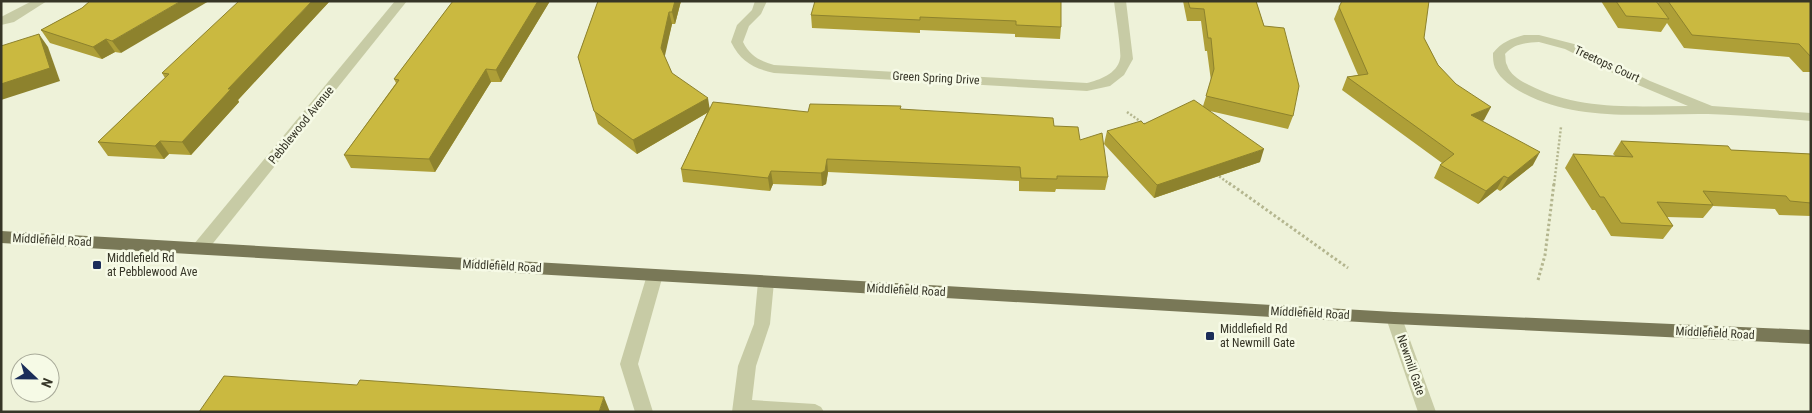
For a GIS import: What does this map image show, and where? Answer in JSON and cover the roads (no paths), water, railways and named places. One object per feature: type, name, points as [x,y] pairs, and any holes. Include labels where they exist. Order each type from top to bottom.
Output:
[{"type":"main road","name":"Middlefield Road","points":[[1,237],[1394,318],[1811,337]]},
{"type":"street","points":[[1,21],[10,19],[41,1]]},
{"type":"street","name":"Pebblewood Avenue","points":[[200,248],[401,1]]},
{"type":"street","name":"Green Spring Drive","points":[[761,1],[757,11],[743,25],[737,42],[742,52],[754,64],[761,66],[774,69],[1087,86],[1105,83],[1118,72],[1127,59],[1120,1]]},
{"type":"street","name":"Treetops Court","points":[[1710,110],[1625,74],[1589,54],[1554,41],[1527,39],[1510,43],[1499,53],[1500,66],[1511,80],[1532,93],[1564,104],[1600,109],[1710,110],[1811,117]]},
{"type":"street","points":[[644,412],[629,364],[654,275]]},
{"type":"street","points":[[766,282],[762,324],[747,366],[742,409],[815,412]]},
{"type":"street","name":"Newmill Gate","points":[[1394,318],[1427,412]]},
{"type":"place","name":"Middlefield Rd at Pebblewood Ave","points":[[97,265]]},
{"type":"place","name":"Middlefield Rd at Newmill Gate","points":[[1210,336]]}]
